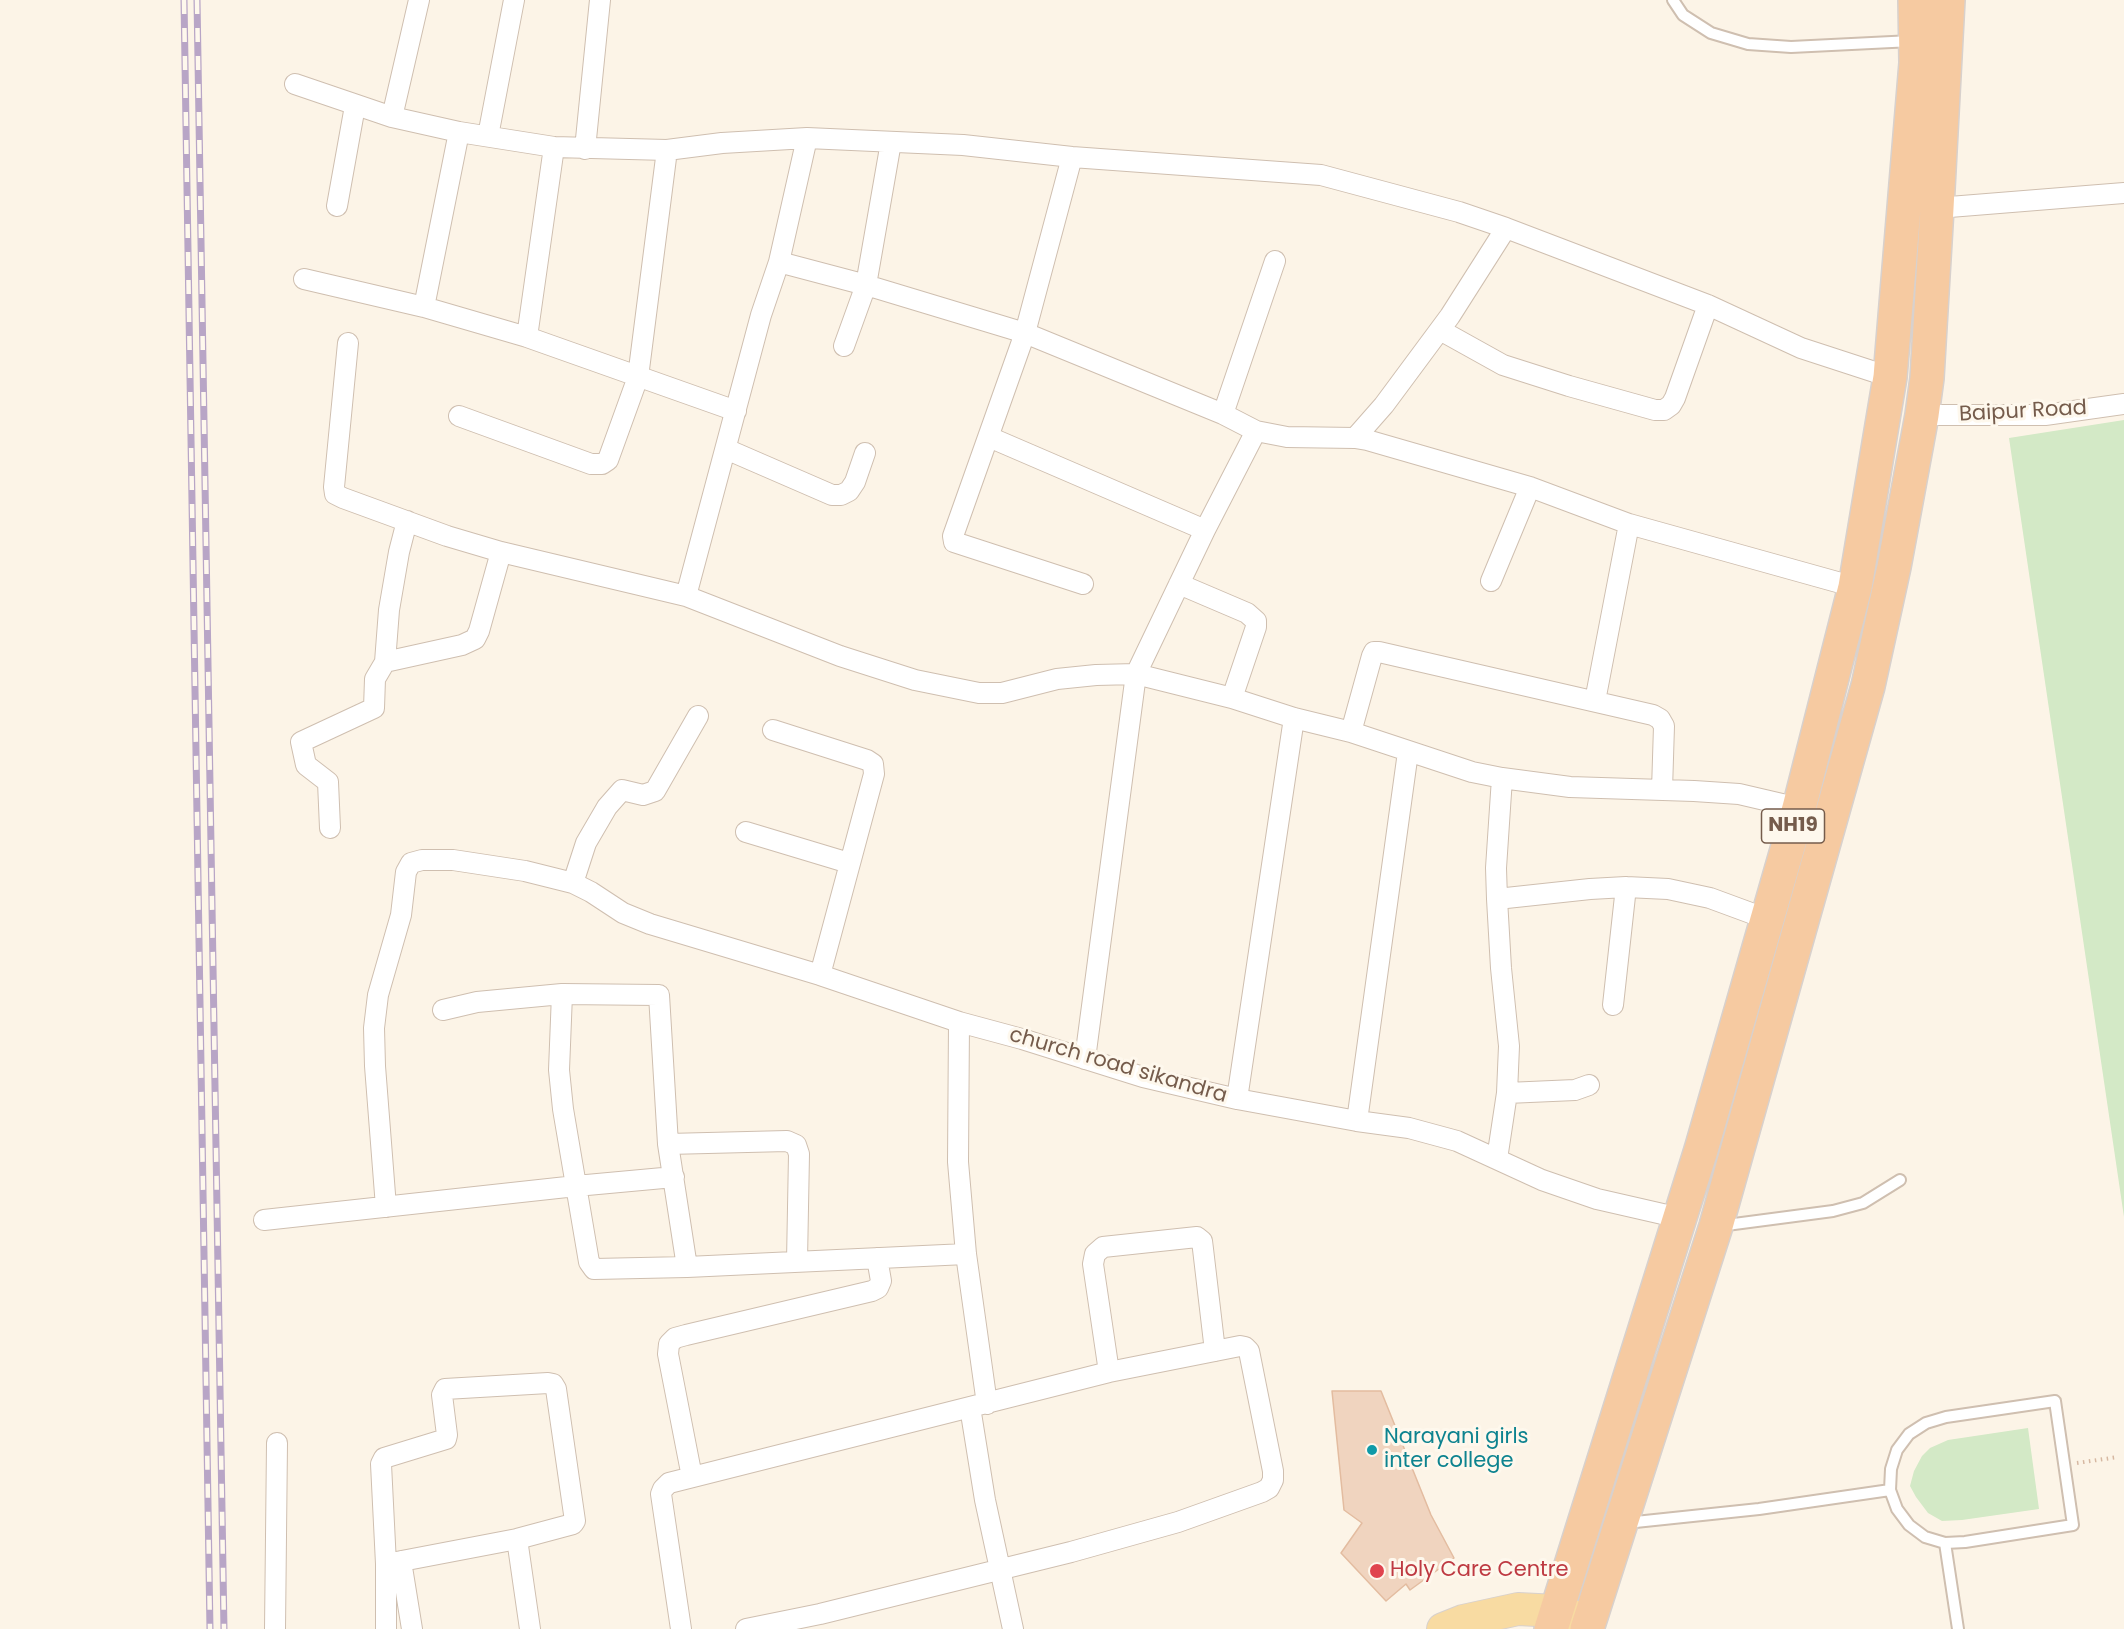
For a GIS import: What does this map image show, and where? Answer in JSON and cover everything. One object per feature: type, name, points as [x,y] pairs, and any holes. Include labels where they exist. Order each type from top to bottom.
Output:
[{"type":"highway","name":"NH19","points":[[1554,1620],[1680,1218],[1798,808],[1856,587],[1890,376],[1916,63],[1915,0]]},
{"type":"highway","name":"NH19","points":[[1588,1625],[1716,1227],[1868,686],[1894,567],[1922,415],[1937,208],[1948,0]]},
{"type":"main road","points":[[1443,1629],[1463,1621],[1518,1609],[1554,1620],[1588,1625]]},
{"type":"street","points":[[392,117],[419,0]]},
{"type":"street","points":[[488,136],[514,0]]},
{"type":"street","points":[[585,149],[600,0]]},
{"type":"street","points":[[295,84],[392,117],[459,132],[554,147],[667,150],[722,143],[807,138],[963,145],[1072,157],[1321,175],[1459,212],[1506,228],[1708,305],[1801,348],[1890,376]]},
{"type":"street","points":[[337,206],[355,106]]},
{"type":"street","points":[[424,307],[459,132]]},
{"type":"street","points":[[686,596],[761,315],[779,262],[807,138]]},
{"type":"street","points":[[844,346],[866,285],[891,142]]},
{"type":"street","points":[[527,338],[554,147]]},
{"type":"street","points":[[459,416],[596,465],[608,460],[638,377],[667,150]]},
{"type":"street","points":[[1072,157],[1025,333],[953,536],[954,542],[1083,584]]},
{"type":"street","points":[[1937,208],[2124,193]]},
{"type":"street","points":[[1355,438],[1384,405],[1440,330],[1506,228]]},
{"type":"street","points":[[1223,414],[1275,261]]},
{"type":"street","points":[[779,262],[866,285],[1025,333],[1223,414],[1256,431],[1287,437],[1355,438],[1530,487],[1629,524],[1856,587]]},
{"type":"street","points":[[304,279],[424,307],[527,338],[736,411]]},
{"type":"street","points":[[1440,330],[1503,365],[1569,386],[1655,410],[1664,410],[1675,398],[1708,305]]},
{"type":"street","points":[[348,343],[335,494],[447,536],[501,552],[686,596],[840,656],[915,680],[979,693],[1002,693],[1058,679],[1136,674],[1232,698],[1294,718],[1351,732],[1472,772],[1570,787],[1738,794],[1798,808]]},
{"type":"street","name":"Baipur Road","points":[[1922,415],[2045,415],[2124,404]]},
{"type":"street","points":[[1085,1059],[1136,674],[1205,530],[1256,431]]},
{"type":"street","points":[[989,437],[1205,530]]},
{"type":"street","points":[[726,448],[832,495],[841,495],[849,491],[855,482],[865,453]]},
{"type":"street","points":[[1491,581],[1530,487]]},
{"type":"street","points":[[330,828],[328,782],[306,765],[301,742],[374,708],[375,678],[385,662],[389,610],[407,521]]},
{"type":"street","points":[[1595,701],[1629,524]]},
{"type":"street","points":[[385,662],[462,645],[475,639],[501,552]]},
{"type":"street","points":[[1179,584],[1247,613],[1256,621],[1232,698]]},
{"type":"street","points":[[1351,732],[1372,656],[1376,652],[1653,715],[1660,719],[1664,726],[1662,790]]},
{"type":"street","points":[[573,883],[586,843],[607,807],[622,790],[643,795],[655,790],[698,716]]},
{"type":"street","points":[[1237,1100],[1294,718]]},
{"type":"street","points":[[773,730],[867,760],[873,764],[874,774],[820,975]]},
{"type":"street","points":[[1357,1121],[1408,752]]},
{"type":"street","points":[[1497,1159],[1507,1093],[1509,1046],[1501,968],[1496,868],[1502,778]]},
{"type":"street","points":[[746,832],[849,864]]},
{"type":"street","name":"church road sikandra","points":[[386,1207],[375,1066],[374,1028],[378,995],[401,915],[406,872],[411,863],[422,860],[453,860],[525,871],[573,883],[623,912],[650,924],[820,975],[959,1022],[1143,1077],[1237,1100],[1409,1128],[1457,1141],[1542,1180],[1597,1199],[1680,1218]]},
{"type":"street","points":[[1497,899],[1590,889],[1626,887],[1668,889],[1710,898],[1767,919]]},
{"type":"street","points":[[1613,1005],[1626,887]]},
{"type":"street","points":[[562,994],[559,1070],[563,1109],[589,1262],[594,1269],[966,1254]]},
{"type":"street","points":[[443,1010],[477,1002],[562,994],[659,995],[668,1144],[687,1267]]},
{"type":"street","points":[[959,1022],[958,1162],[985,1500],[1013,1629]]},
{"type":"street","points":[[1507,1093],[1575,1090],[1589,1085]]},
{"type":"street","points":[[668,1144],[787,1141],[796,1145],[799,1154],[796,1262]]},
{"type":"street","points":[[264,1220],[674,1177]]},
{"type":"street","points":[[1109,1372],[1093,1264],[1095,1254],[1103,1247],[1197,1237],[1202,1241],[1215,1351]]},
{"type":"street","points":[[692,1477],[668,1354],[669,1344],[675,1338],[686,1335],[872,1291],[878,1288],[881,1281],[877,1258]]},
{"type":"street","points":[[681,1629],[662,1494],[669,1483],[1109,1372],[1240,1346],[1249,1351],[1273,1471],[1274,1480],[1269,1488],[1178,1522],[1000,1569],[822,1622],[746,1629]]},
{"type":"street","points":[[393,1563],[517,1539],[570,1526],[575,1521],[556,1389],[553,1384],[444,1389],[442,1395],[446,1439],[384,1458],[381,1464],[393,1563],[412,1629]]},
{"type":"street","points":[[275,1629],[277,1443]]},
{"type":"street","points":[[517,1539],[530,1629]]},
{"type":"street","points":[[386,1629],[393,1563]]},
{"type":"lane","points":[[1673,0],[1683,15],[1711,33],[1748,44],[1791,46],[1915,41]]},
{"type":"lane","points":[[1716,1227],[1833,1211],[1863,1203],[1900,1179]]},
{"type":"lane","points":[[2055,1401],[2064,1464],[2073,1525],[1965,1542],[1944,1543],[1925,1537],[1909,1525],[1897,1509],[1890,1490],[1891,1469],[1897,1450],[1909,1434],[1926,1423],[1946,1417],[2055,1401]]},
{"type":"lane","points":[[1621,1524],[1759,1509],[1890,1490]]},
{"type":"lane","points":[[1944,1543],[1958,1629]]},
{"type":"path","points":[[2064,1464],[2118,1457]]},
{"type":"green space","points":[[2124,420],[2124,1217],[2009,438]]},
{"type":"green space","points":[[2028,1428],[2039,1509],[1942,1521],[1928,1513],[1916,1497],[1910,1486],[1914,1471],[1922,1456],[1930,1448],[1948,1440]]},
{"type":"building","name":"Narayani girls inter college","points":[[1332,1391],[1381,1391],[1431,1515],[1454,1558],[1410,1590],[1406,1584],[1386,1601],[1341,1553],[1362,1523],[1344,1510]]},
{"type":"railway","points":[[184,0],[210,1629]]},
{"type":"railway","points":[[197,0],[224,1629]]},
{"type":"place","name":"Narayani girls inter college","points":[[1372,1450]]},
{"type":"place","name":"Holy Care Centre","points":[[1377,1571]]}]
